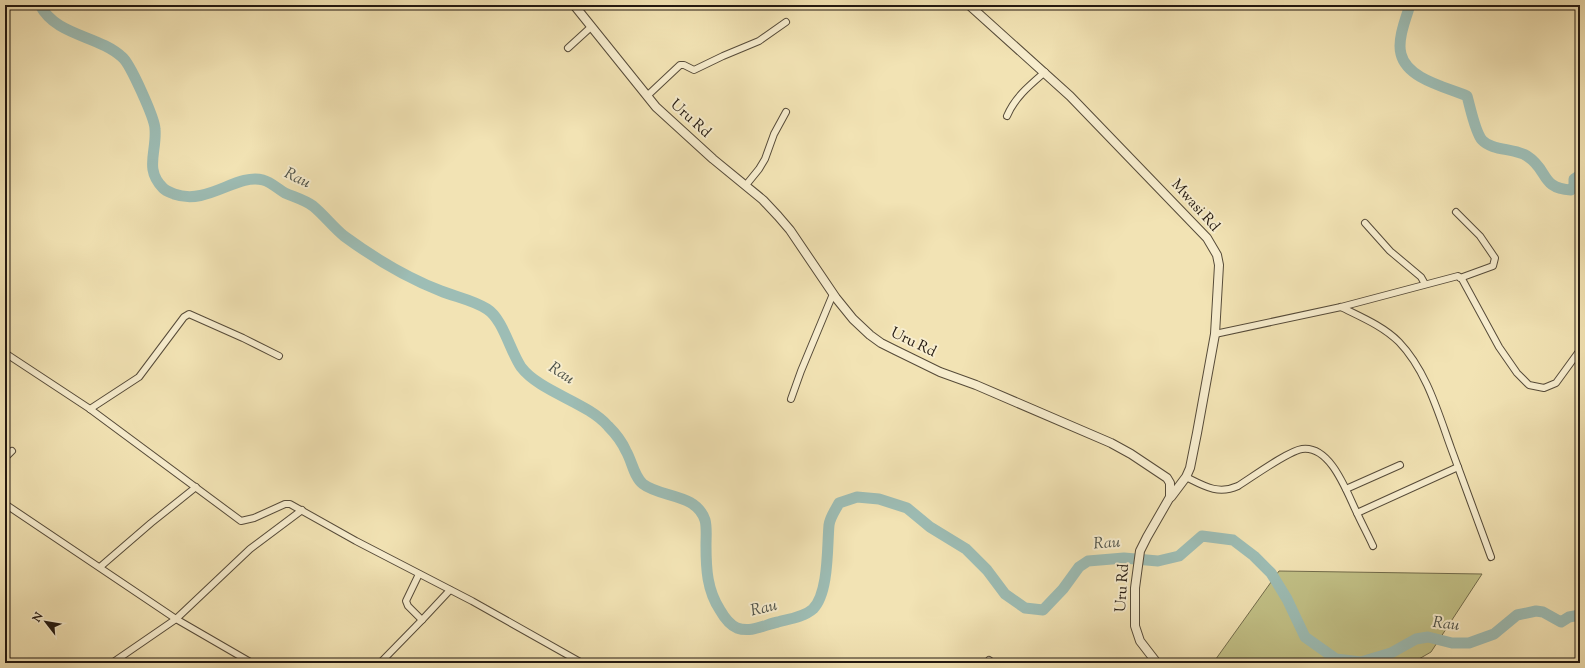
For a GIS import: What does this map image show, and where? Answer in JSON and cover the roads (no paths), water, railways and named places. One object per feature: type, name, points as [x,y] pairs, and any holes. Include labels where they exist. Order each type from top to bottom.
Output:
[{"type":"street","name":"Uru Rd","points":[[574,5],[647,96],[672,123],[763,200],[790,230],[833,294],[862,328],[881,343],[940,372],[976,385],[1111,443],[1131,454],[1166,478],[1171,489],[1170,497],[1147,537],[1139,559],[1135,588],[1135,626],[1140,642],[1157,663]]},
{"type":"street","name":"Mwasi Rd","points":[[969,5],[1070,96],[1207,238],[1216,255],[1219,266],[1215,334],[1197,433],[1190,468],[1186,477],[1170,497]]},
{"type":"street","points":[[647,96],[680,66],[684,65],[694,70],[706,63],[759,41],[786,22]]},
{"type":"street","points":[[568,48],[591,27]]},
{"type":"street","points":[[1007,116],[1011,106],[1017,98],[1045,72]]},
{"type":"street","points":[[746,185],[765,159],[776,130],[786,112]]},
{"type":"street","points":[[1215,334],[1341,307],[1454,276],[1460,278],[1493,266],[1495,258],[1480,236],[1456,212]]},
{"type":"street","points":[[1365,223],[1390,251],[1421,277],[1425,284]]},
{"type":"street","points":[[1460,278],[1499,347],[1528,385],[1544,388],[1556,383],[1580,350]]},
{"type":"street","points":[[791,399],[833,294]]},
{"type":"street","points":[[1341,307],[1383,329],[1399,342],[1406,351],[1425,383],[1491,557]]},
{"type":"street","points":[[90,410],[139,377],[184,317],[189,314],[279,356]]},
{"type":"street","points":[[5,353],[90,410],[241,521],[254,518],[284,504],[290,504],[356,541],[450,590],[580,663]]},
{"type":"street","points":[[1186,477],[1204,486],[1219,490],[1229,490],[1238,486],[1290,453],[1302,449],[1313,450],[1323,456],[1330,463],[1346,489],[1373,546]]},
{"type":"street","points":[[5,458],[12,451]]},
{"type":"street","points":[[1346,489],[1400,465]]},
{"type":"street","points":[[1357,513],[1458,468]]},
{"type":"street","points":[[100,567],[196,487]]},
{"type":"street","points":[[5,504],[176,619],[252,663]]},
{"type":"street","points":[[112,663],[176,619],[250,549],[302,510]]},
{"type":"street","points":[[419,574],[406,601],[408,606],[422,620]]},
{"type":"street","points":[[380,663],[450,590]]},
{"type":"waterway","name":"Rau","points":[[40,5],[47,15],[56,23],[101,44],[112,50],[126,61],[142,92],[154,123],[154,174],[157,181],[165,190],[186,197],[198,196],[242,181],[253,179],[266,181],[285,193],[303,200],[313,206],[344,236],[391,267],[428,286],[476,303],[493,314],[498,320],[521,367],[529,376],[588,410],[608,426],[622,444],[637,477],[643,484],[659,492],[686,500],[700,511],[705,520],[706,526],[706,562],[712,595],[723,615],[734,627],[747,630],[758,628],[801,616],[813,609],[818,602],[825,581],[829,525],[833,513],[839,503],[857,497],[879,499],[907,508],[930,527],[966,549],[987,570],[1005,594],[1025,608],[1043,610],[1063,589],[1079,567],[1088,561],[1124,558],[1158,561],[1179,556],[1202,536],[1233,540],[1254,556],[1271,573],[1287,599],[1305,637],[1336,659],[1361,662],[1391,653],[1416,639],[1428,637],[1452,643],[1469,643],[1494,634],[1517,615],[1536,611],[1543,612],[1561,622],[1569,617],[1580,615]]},
{"type":"waterway","points":[[1410,5],[1402,29],[1400,48],[1405,63],[1411,70],[1428,81],[1467,96],[1479,136],[1486,144],[1497,148],[1522,153],[1534,161],[1549,182],[1561,189],[1571,190],[1574,185],[1574,179],[1580,175]]}]
